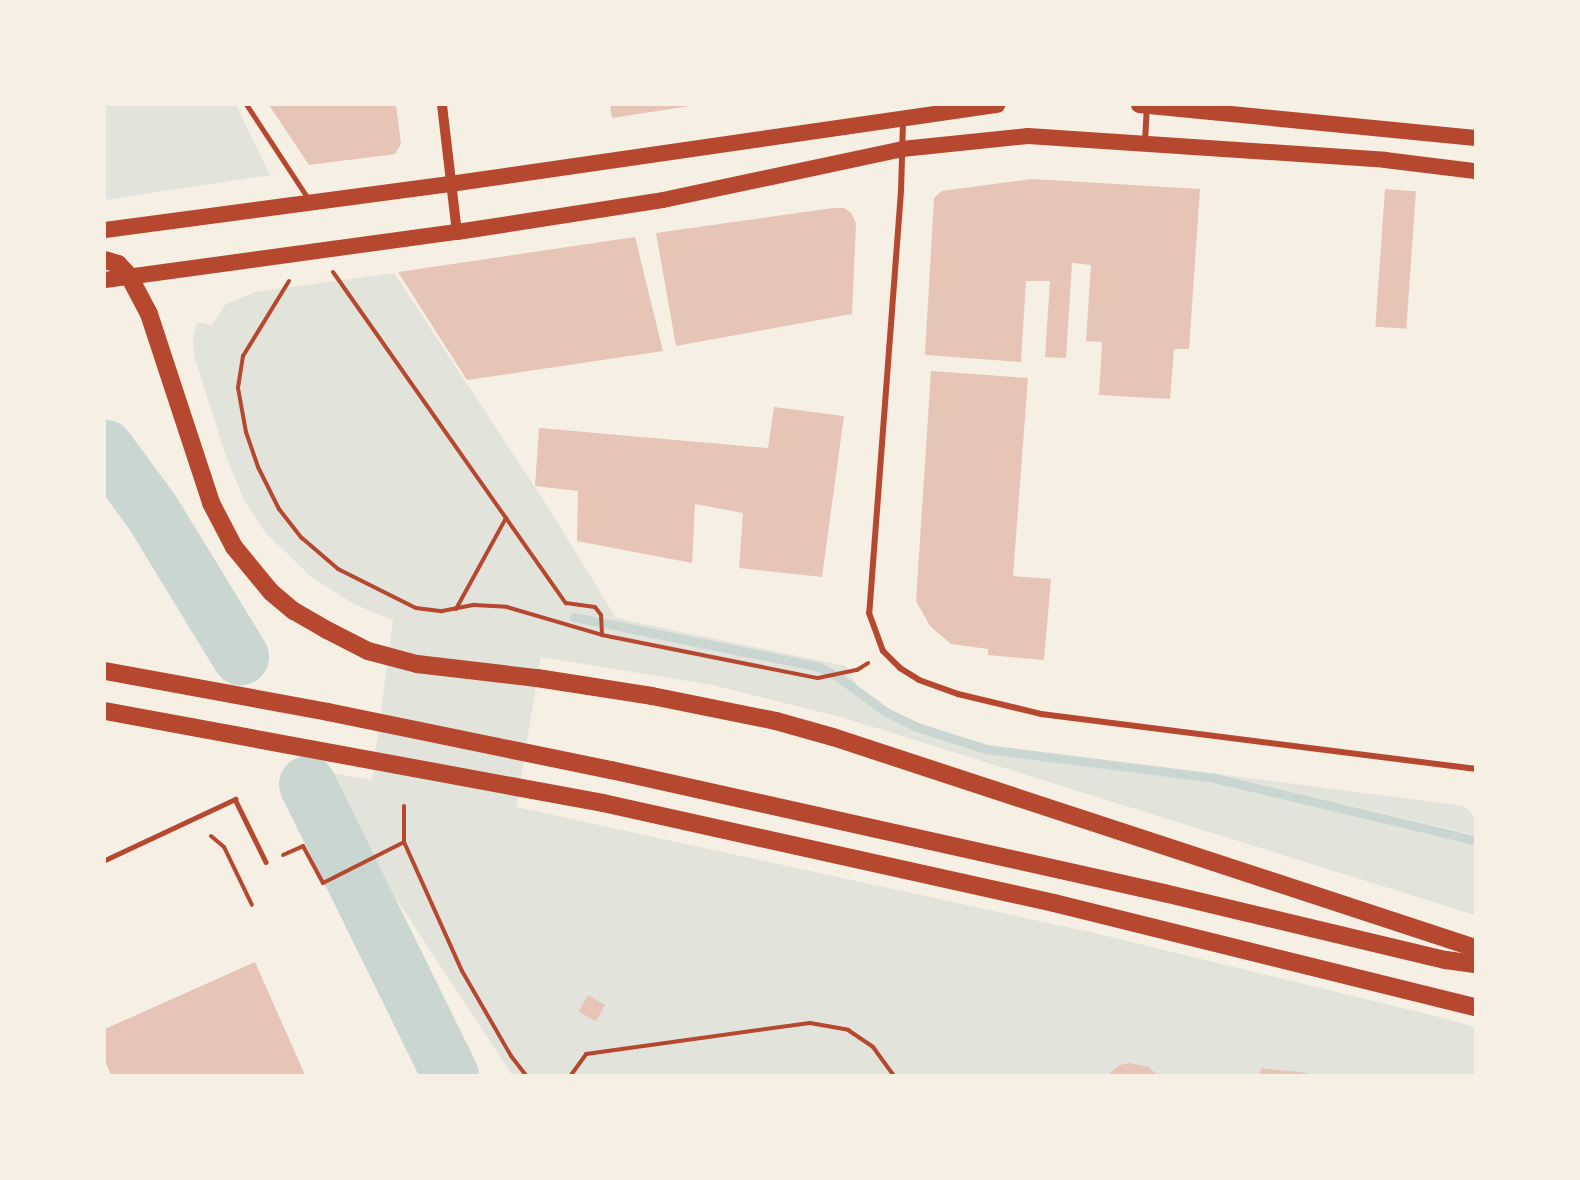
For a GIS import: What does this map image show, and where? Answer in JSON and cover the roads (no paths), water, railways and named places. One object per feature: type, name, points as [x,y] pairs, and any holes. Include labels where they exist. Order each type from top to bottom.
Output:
[{"type":"highway","points":[[105,230],[450,184],[997,105]]},
{"type":"highway","points":[[1139,105],[1475,138]]},
{"type":"highway","points":[[105,280],[457,232],[663,200],[902,149],[1028,136],[1385,160],[1475,171]]},
{"type":"highway","points":[[105,260],[118,264],[129,276],[149,314],[211,504],[221,526],[250,569],[271,592],[294,610],[369,651],[417,664],[537,678],[717,708],[833,737],[1475,948]]},
{"type":"highway","points":[[105,671],[328,712],[611,770],[1164,892],[1446,960],[1475,964]]},
{"type":"highway","points":[[105,711],[603,803],[1054,903],[1475,1007]]},
{"type":"street","points":[[442,105],[457,232]]},
{"type":"street","points":[[1145,143],[1148,105]]},
{"type":"street","points":[[903,118],[869,613],[883,651],[900,668],[919,680],[958,694],[1041,714],[1475,769]]},
{"type":"lane","points":[[247,105],[311,203]]},
{"type":"lane","points":[[105,860],[235,799],[266,862]]},
{"type":"waterway","points":[[105,448],[152,512],[240,656]]},
{"type":"waterway","points":[[574,617],[819,667],[837,676],[886,712],[917,727],[986,749],[1214,778],[1475,840]]},
{"type":"waterway","points":[[307,784],[450,1075]]}]
